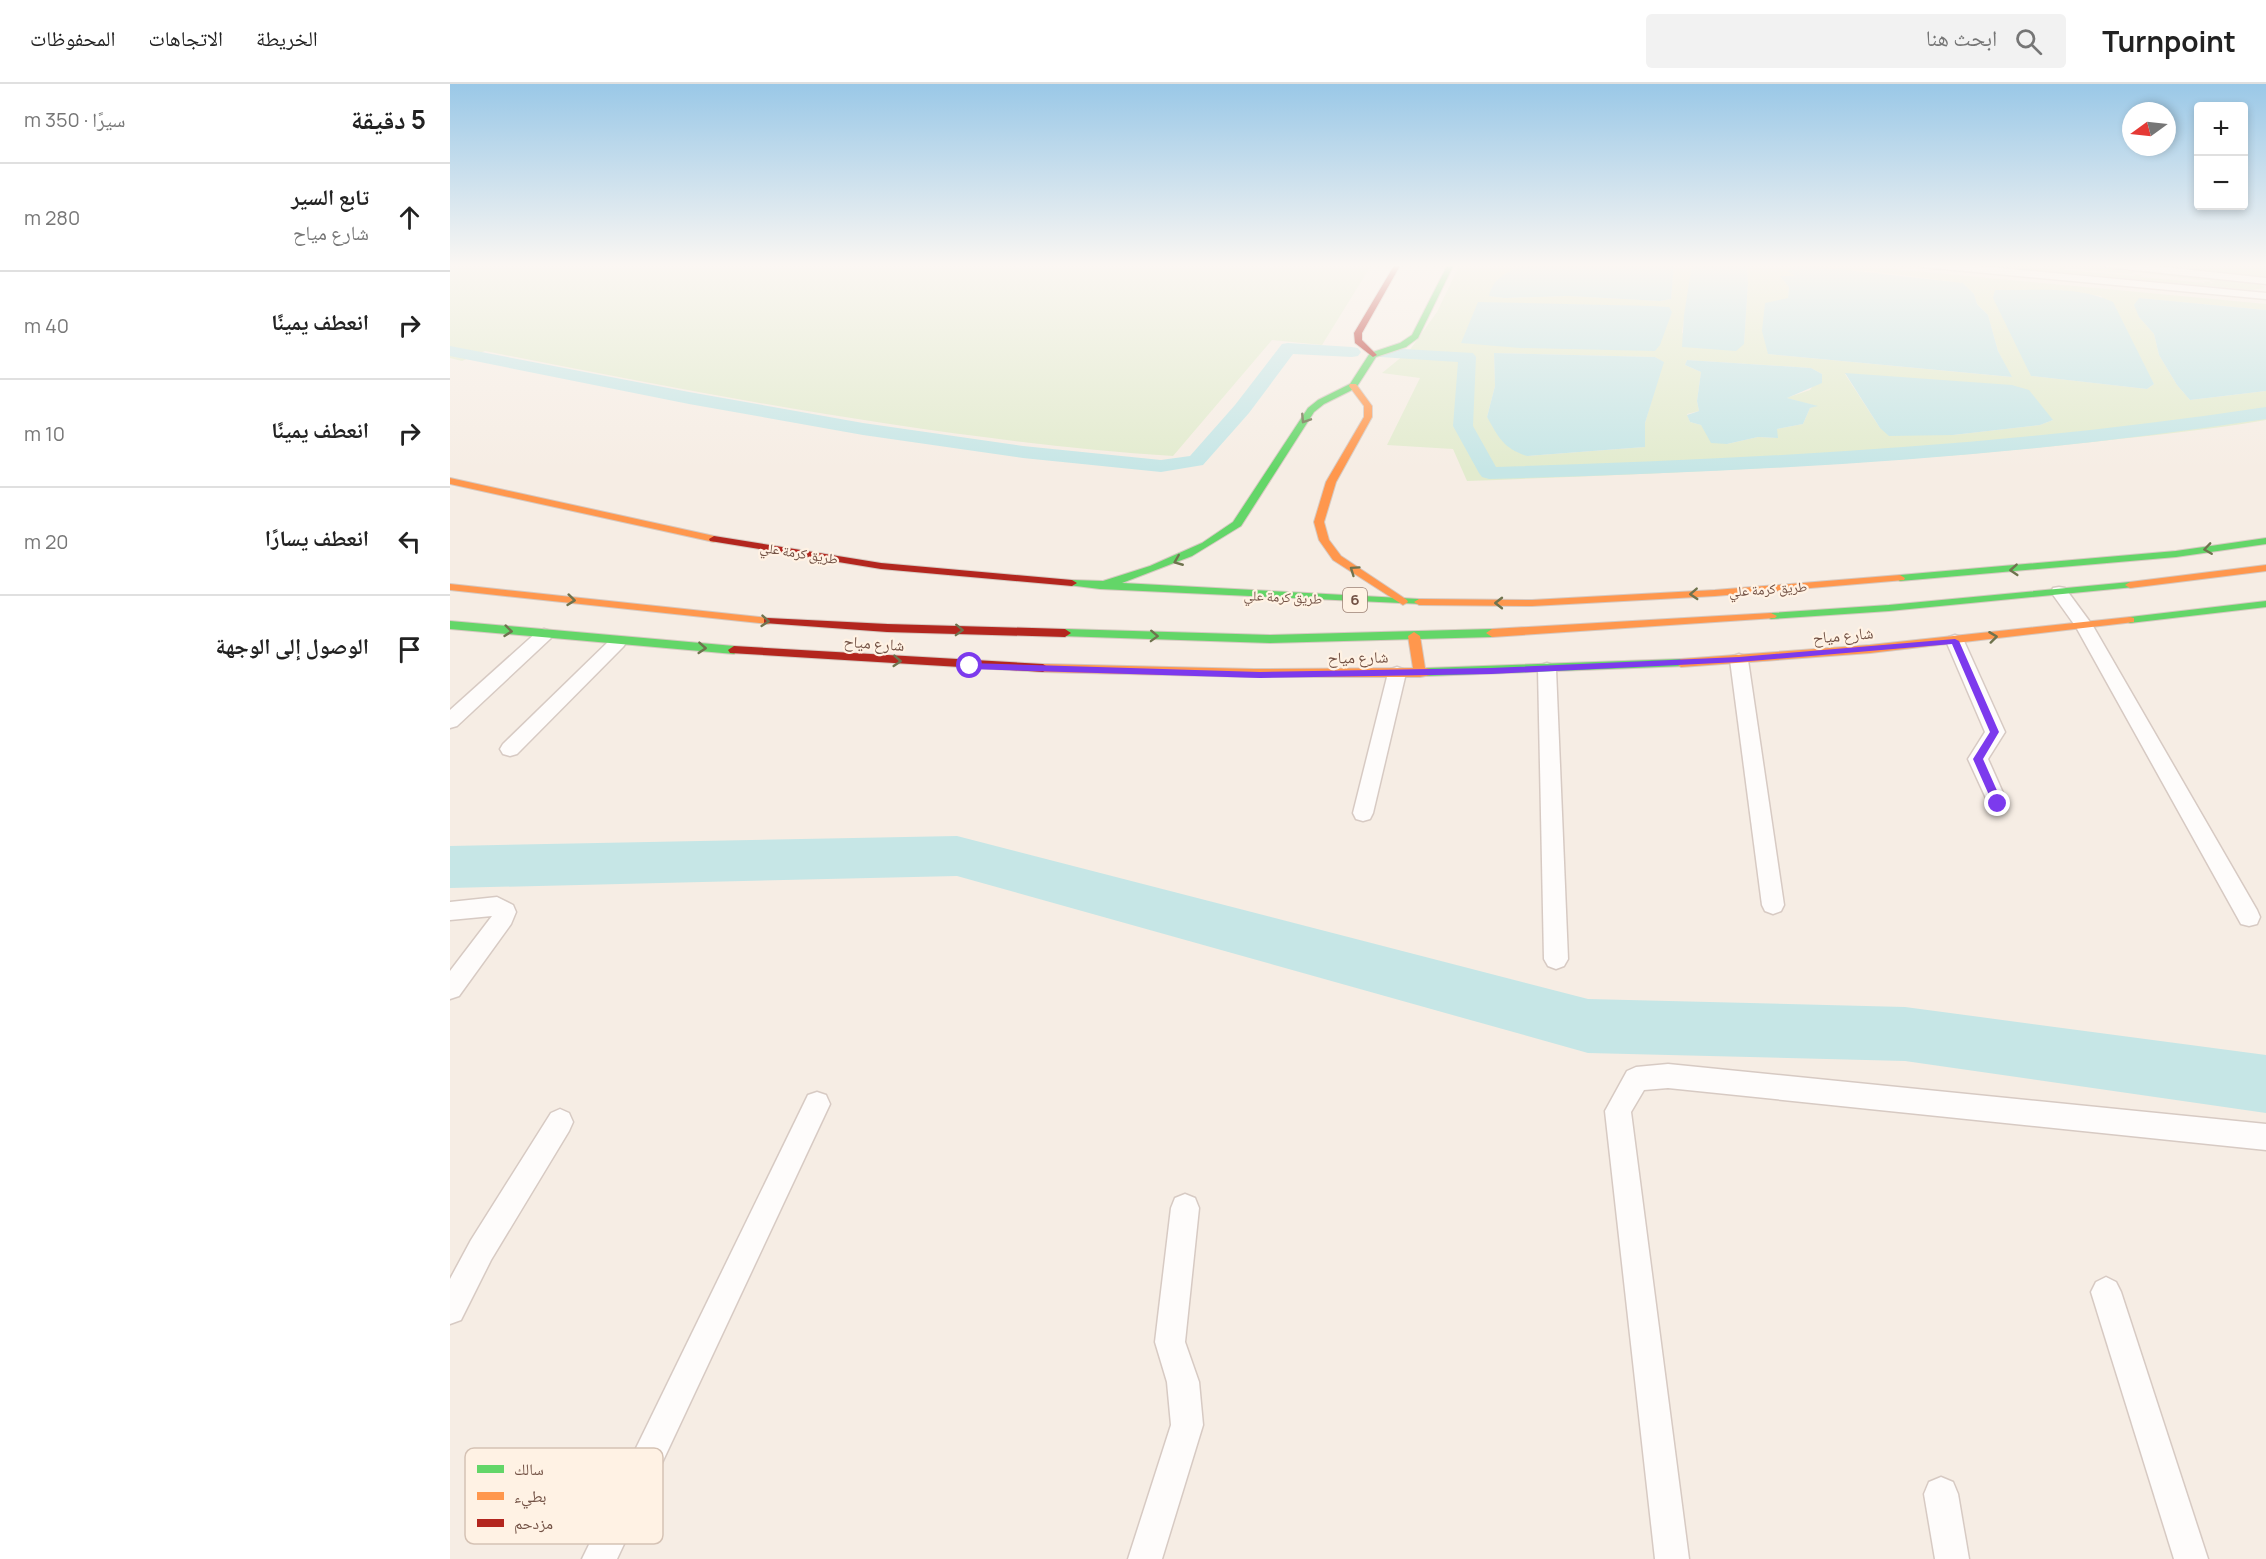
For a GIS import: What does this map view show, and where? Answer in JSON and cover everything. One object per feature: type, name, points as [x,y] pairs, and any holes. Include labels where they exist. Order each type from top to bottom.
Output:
[{"type":"main road","points":[[1358,333],[1358,341],[1373,356]]},
{"type":"main road","points":[[1100,586],[1174,563],[1200,552],[1221,538],[1237,524],[1248,509],[1311,410],[1321,402],[1353,387],[1373,356],[1403,345],[1418,333]]},
{"type":"main road","points":[[1353,387],[1368,406],[1368,417],[1331,482],[1319,522],[1324,540],[1337,558],[1403,602]]},
{"type":"main road","name":"طريق كرمة علي","points":[[450,481],[721,541],[881,566],[1100,586],[1403,602],[1532,603],[1715,593],[2043,567],[2176,554],[2266,541]]},
{"type":"main road","name":"طريق كرمة علي","points":[[450,587],[766,621],[887,628],[1270,639],[1546,631],[1889,608],[2266,568]]},
{"type":"main road","name":"شارع مياح","points":[[450,625],[617,643],[1069,671],[1260,675],[1420,673],[1739,660],[1955,641],[2266,604]]},
{"type":"main road","points":[[1414,636],[1420,673]]},
{"type":"street","points":[[2059,591],[2084,626],[2249,917]]},
{"type":"street","points":[[450,721],[544,634]]},
{"type":"street","points":[[1955,641],[1995,732],[1978,759],[1998,804]]},
{"type":"street","points":[[510,749],[617,643]]},
{"type":"street","points":[[1739,660],[1773,905]]},
{"type":"street","points":[[1547,669],[1556,959]]},
{"type":"street","points":[[1363,813],[1396,673]]},
{"type":"street","points":[[450,911],[497,906],[505,912],[500,924],[450,989]]},
{"type":"street","points":[[1672,1559],[1618,1111],[1636,1079],[1668,1076],[2266,1137]]},
{"type":"street","points":[[652,1448],[817,1104]]},
{"type":"street","points":[[450,1309],[481,1250],[560,1122]]},
{"type":"street","points":[[1145,1559],[1186,1425],[1183,1382],[1170,1342],[1185,1208]]},
{"type":"street","points":[[2106,1292],[2191,1559]]},
{"type":"street","points":[[1941,1494],[1952,1559]]},
{"type":"street","points":[[599,1559],[606,1544]]},
{"type":"green space","points":[[450,333],[1330,333],[1322,345],[1272,340],[1173,456],[1086,449],[913,428],[742,400],[485,351],[462,361],[450,358]]},
{"type":"green space","points":[[1422,333],[1531,333],[1520,348],[1583,347],[1613,333],[1682,333],[1744,344],[1745,333],[1776,333],[1768,354],[2011,377],[1998,351],[1993,333],[2013,333],[2031,376],[2147,389],[2154,384],[2123,333],[2153,333],[2159,355],[2177,385],[2190,400],[2266,391],[2266,420],[2145,436],[1922,458],[1770,468],[1467,481],[1453,449],[1387,445],[1420,378],[1382,373],[1409,351]],"holes":[[[1494,353],[1655,357],[1663,362],[1645,423],[1645,447],[1527,456],[1487,417],[1495,386]],[[1687,360],[1811,368],[1822,374],[1810,390],[1786,398],[1816,406],[1810,408],[1803,424],[1776,429],[1777,438],[1758,437],[1727,444],[1701,425],[1690,422],[1687,414],[1699,411],[1697,401],[1701,372],[1685,365]],[[1845,374],[2053,420],[2040,425],[1953,435],[1880,428]]]},
{"type":"water","points":[[1465,333],[1664,333],[1655,351],[1520,348],[1461,343]]},
{"type":"water","points":[[1683,333],[1745,333],[1744,344],[1736,351],[1682,347]]},
{"type":"water","points":[[1762,333],[1993,333],[1998,351],[2012,377],[1768,354]]},
{"type":"water","points":[[2010,333],[2128,333],[2154,384],[2147,389],[2031,376]]},
{"type":"water","points":[[2266,333],[2266,391],[2190,400],[2177,385],[2159,355],[2154,334]]},
{"type":"water","points":[[1494,353],[1655,357],[1664,362],[1645,423],[1645,447],[1527,456],[1507,446],[1487,417],[1495,386]]},
{"type":"water","points":[[1687,360],[1811,368],[1822,374],[1822,383],[1787,398],[1818,406],[1810,408],[1803,424],[1777,429],[1778,438],[1758,437],[1727,444],[1711,443],[1701,425],[1690,422],[1687,415],[1699,411],[1697,401],[1701,372],[1685,365]]},
{"type":"water","points":[[1845,373],[2012,385],[2029,390],[2053,420],[2040,425],[1953,435],[1889,436],[1880,428]]},
{"type":"waterway","points":[[450,351],[689,398],[863,429],[1023,452],[1161,466],[1196,461],[1242,409],[1288,348],[1352,352]]},
{"type":"waterway","points":[[1386,353],[1467,357],[1463,426],[1489,473],[1684,467],[1976,449],[2073,440],[2266,413]]},
{"type":"waterway","points":[[450,867],[957,856],[1588,1026],[1905,1034],[2266,1084]]},
{"type":"traffic: fast","points":[[1100,586],[1189,554],[1237,524],[1311,410],[1321,402],[1353,386],[1373,355],[1403,345],[1417,333]]},
{"type":"traffic: fast","points":[[1900,578],[2176,554],[2266,541]]},
{"type":"traffic: fast","points":[[1072,583],[1419,602]]},
{"type":"traffic: fast","points":[[1771,616],[1889,608],[2130,585]]},
{"type":"traffic: fast","points":[[2130,620],[2266,604]]},
{"type":"traffic: fast","points":[[450,625],[734,650]]},
{"type":"traffic: fast","points":[[1065,633],[1270,639],[1492,633]]},
{"type":"traffic: fast","points":[[1427,672],[1681,663]]},
{"type":"traffic: slow","points":[[1353,386],[1368,406],[1368,417],[1331,482],[1319,522],[1324,540],[1337,558],[1403,602]]},
{"type":"traffic: slow","points":[[450,481],[714,539]]},
{"type":"traffic: slow","points":[[2130,585],[2266,568]]},
{"type":"traffic: slow","points":[[1419,602],[1532,603],[1715,593],[1900,578]]},
{"type":"traffic: slow","points":[[450,587],[768,621]]},
{"type":"traffic: slow","points":[[1492,633],[1771,616]]},
{"type":"traffic: slow","points":[[1681,663],[1870,649],[2130,620]]},
{"type":"traffic: slow","points":[[1414,636],[1420,673]]},
{"type":"traffic: slow","points":[[1043,668],[1254,673],[1427,672]]},
{"type":"traffic: jam","points":[[1358,333],[1358,341],[1373,355]]},
{"type":"traffic: jam","points":[[714,539],[881,566],[1072,583]]},
{"type":"traffic: jam","points":[[768,621],[887,628],[1065,633]]},
{"type":"traffic: jam","points":[[734,650],[1043,668]]},
{"type":"route","points":[[970,666],[1164,674],[1260,675],[1491,671],[1739,660],[1955,641],[1995,732],[1978,759],[1998,804]]}]
